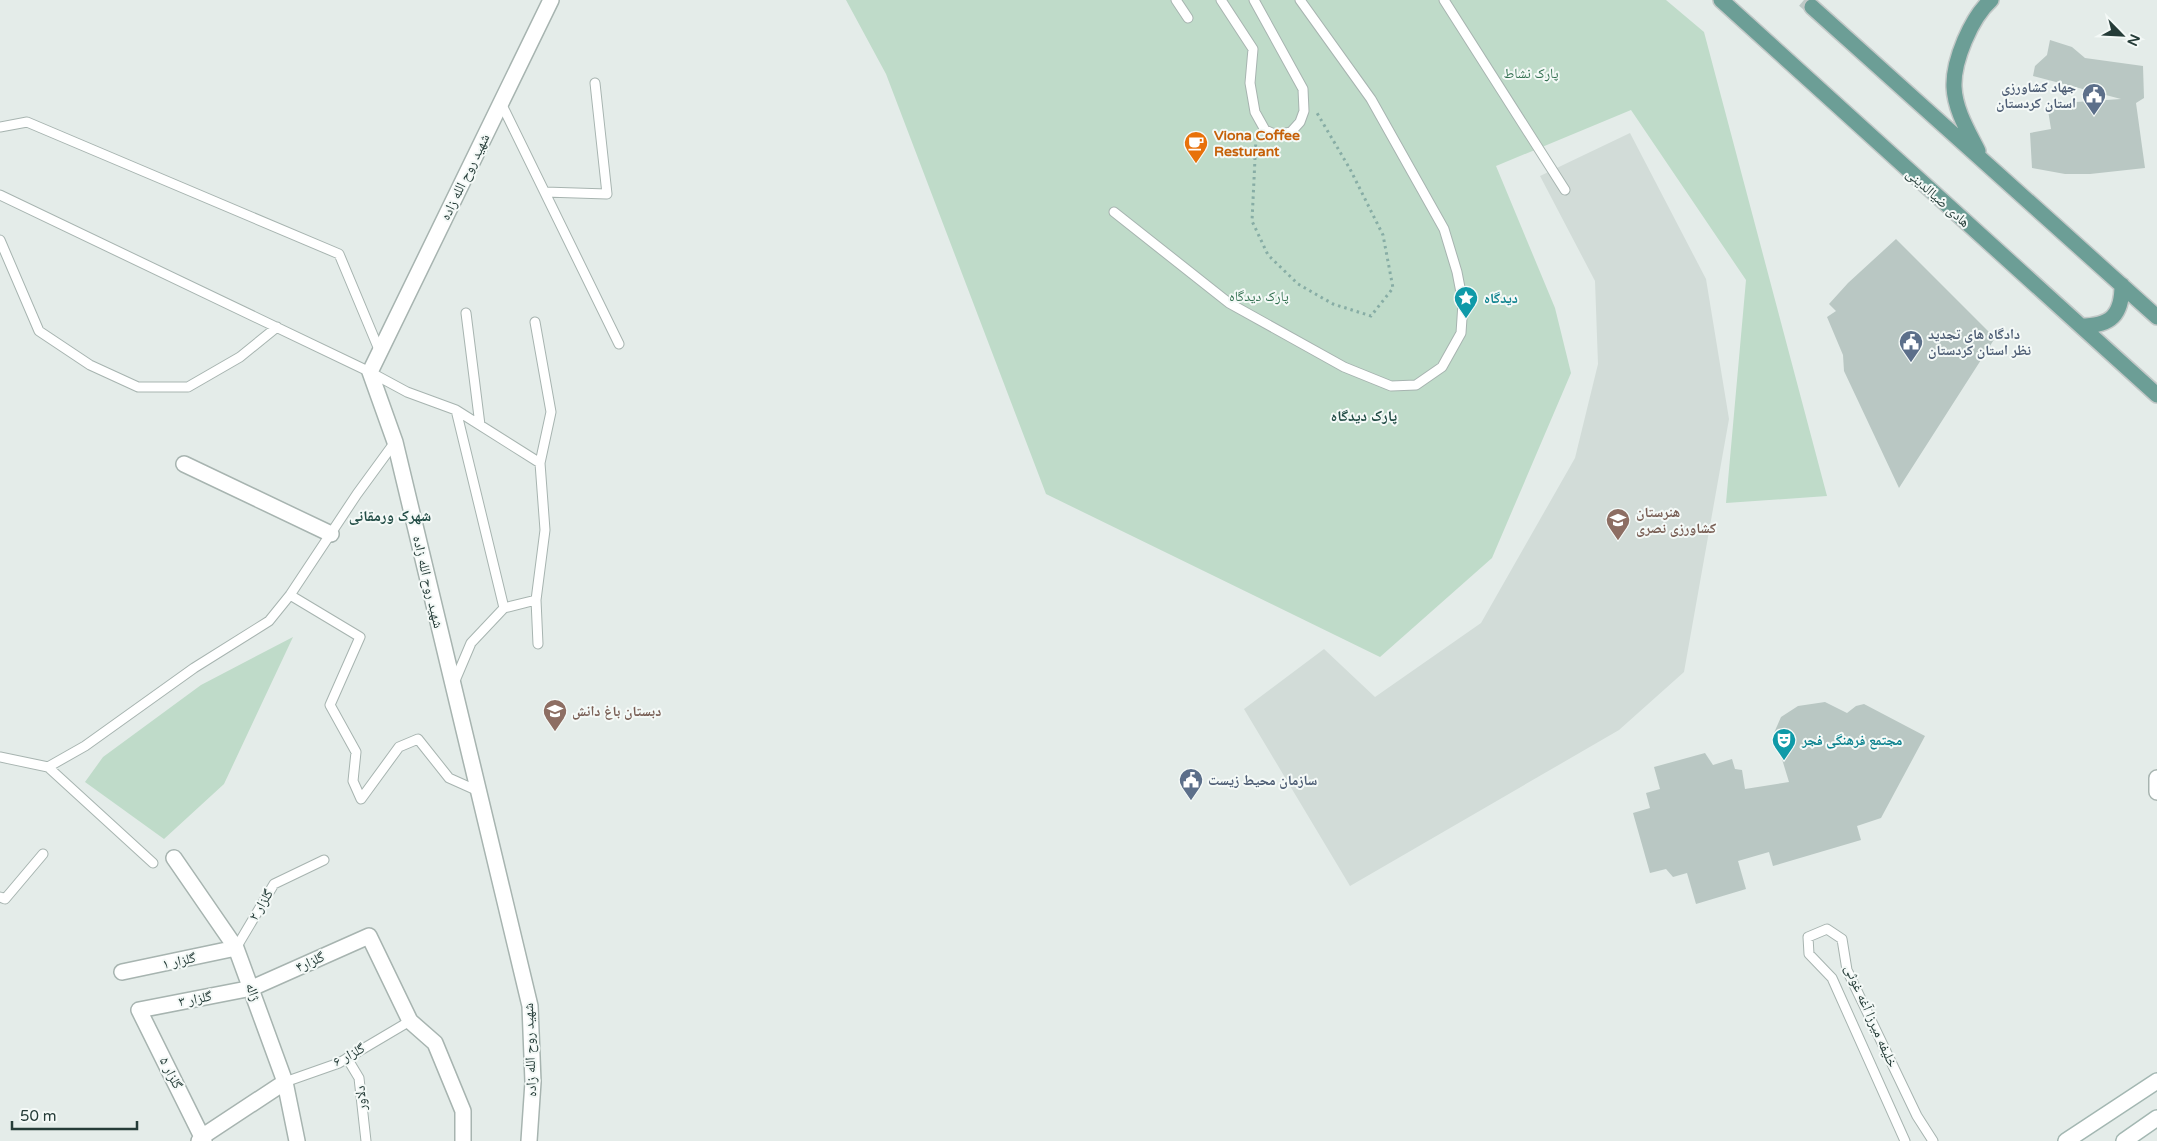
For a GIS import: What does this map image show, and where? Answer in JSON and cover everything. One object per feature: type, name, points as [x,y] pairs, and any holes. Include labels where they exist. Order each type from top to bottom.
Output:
[{"type":"main road","name":"هادی ضیاالدینی","points":[[1721,0],[2081,326],[2157,391]]},
{"type":"main road","points":[[1982,160],[1960,116],[1954,86],[1959,56],[1970,28],[1991,0]]},
{"type":"main road","points":[[1812,7],[2157,317]]},
{"type":"main road","points":[[2081,326],[2098,326],[2113,317],[2122,302],[2122,285]]},
{"type":"street","name":"شهید روح الله زاده","points":[[529,1141],[533,1082],[530,1006],[395,442],[370,372],[551,0]]},
{"type":"street","points":[[184,464],[331,534]]},
{"type":"street","points":[[2157,778],[2157,792]]},
{"type":"street","name":"ژاله","points":[[174,858],[236,948],[285,1082],[297,1141]]},
{"type":"street","name":"گلزار۴","points":[[251,988],[369,936],[410,1021]]},
{"type":"street","name":"گلزار ۱","points":[[122,972],[236,948]]},
{"type":"street","name":"گلزار ۳","points":[[139,1010],[251,988]]},
{"type":"street","name":"گلزار ۵","points":[[139,1010],[202,1139]]},
{"type":"street","points":[[410,1021],[435,1043],[463,1111],[463,1141]]},
{"type":"street","points":[[2066,1141],[2157,1081]]},
{"type":"street","points":[[202,1139],[285,1082]]},
{"type":"street","points":[[2124,1141],[2157,1118]]},
{"type":"lane","points":[[1176,0],[1188,18]]},
{"type":"lane","points":[[1221,0],[1253,49],[1250,83],[1255,112],[1265,130],[1277,135],[1290,132],[1300,122],[1304,111],[1303,89],[1254,0]]},
{"type":"lane","points":[[1114,212],[1229,303],[1344,367],[1391,386],[1416,385],[1442,367],[1461,333],[1463,303],[1457,272],[1444,229],[1371,99],[1300,0]]},
{"type":"lane","points":[[1444,0],[1565,190]]},
{"type":"lane","points":[[545,192],[607,194],[594,83]]},
{"type":"lane","points":[[501,102],[619,344]]},
{"type":"lane","points":[[0,127],[27,122],[339,254],[380,352]]},
{"type":"lane","points":[[0,195],[370,372],[407,392],[456,410],[540,463]]},
{"type":"lane","points":[[0,240],[39,331],[90,365],[138,387],[188,387],[240,357],[277,327]]},
{"type":"lane","points":[[466,313],[480,425]]},
{"type":"lane","points":[[535,322],[552,412],[540,463],[545,530],[536,600],[538,644]]},
{"type":"lane","points":[[456,410],[504,608]]},
{"type":"lane","points":[[48,767],[85,746],[194,668],[269,621],[290,595],[395,442]]},
{"type":"lane","points":[[290,595],[360,637],[330,705],[356,752],[353,781],[361,798],[399,746],[418,739],[449,778],[478,791]]},
{"type":"lane","points":[[453,685],[471,643],[504,608],[536,600]]},
{"type":"lane","points":[[0,757],[48,767],[153,863]]},
{"type":"lane","points":[[0,897],[5,899],[43,854]]},
{"type":"lane","name":"گلزار ۲","points":[[236,948],[274,884],[324,860]]},
{"type":"lane","name":"خلیفه میرزا آغه غوثی","points":[[1905,1141],[1832,978],[1810,954],[1808,937],[1827,929],[1842,939],[1847,970],[1917,1116],[1932,1141]]},
{"type":"lane","name":"گلزار ۶","points":[[285,1082],[347,1058],[410,1021]]},
{"type":"lane","name":"دلاور","points":[[347,1058],[359,1078],[366,1141]]},
{"type":"path","points":[[1255,112],[1252,221],[1268,255],[1298,284],[1333,304],[1371,316],[1393,288],[1383,236],[1350,169],[1303,89]]},
{"type":"shaded area","name":"هنرستان کشاورزی نصری","points":[[1630,133],[1706,279],[1729,419],[1684,672],[1619,730],[1350,886],[1244,709],[1324,649],[1375,697],[1481,623],[1575,458],[1598,364],[1595,281],[1540,176]]},
{"type":"green space","name":"پارک دیدگاه","points":[[846,0],[1666,0],[1704,32],[1827,496],[1726,503],[1746,280],[1631,110],[1496,166],[1555,308],[1571,373],[1492,558],[1380,657],[1046,494],[886,74]]},
{"type":"green space","points":[[293,637],[224,784],[164,839],[85,782],[103,757],[201,685]]},
{"type":"building","name":"جهاد کشاورزی استان کردستان","points":[[2050,40],[2072,47],[2085,58],[2143,66],[2144,98],[2136,103],[2145,168],[2090,174],[2065,174],[2032,168],[2030,133],[2051,129],[2047,104],[2121,99],[2033,76],[2035,66],[2047,55]]},
{"type":"building","name":"دادگاه های تجدید نظر استان کردستان","points":[[1896,239],[1995,338],[1899,488],[1844,371],[1843,355],[1827,317],[1836,311],[1829,304],[1848,283]]},
{"type":"building","points":[[1825,702],[1847,713],[1856,706],[1864,704],[1925,736],[1881,818],[1857,826],[1861,840],[1773,866],[1769,852],[1738,861],[1746,889],[1696,904],[1687,873],[1673,877],[1666,869],[1650,873],[1633,813],[1650,808],[1646,793],[1660,789],[1654,767],[1705,753],[1713,765],[1732,759],[1735,769],[1742,770],[1745,789],[1789,782],[1774,733],[1781,717],[1798,706]]},
{"type":"tunnel","points":[[1804,0],[1812,7]]},
{"type":"place","name":"جهاد کشاورزی استان کردستان","points":[[2094,116]]},
{"type":"place","name":"Viona Coffee Resturant","points":[[1196,164]]},
{"type":"place","name":"دیدگاه","points":[[1466,319]]},
{"type":"place","name":"دادگاه های تجدید نظر استان کردستان","points":[[1911,363]]},
{"type":"place","name":"هنرستان کشاورزی نصری","points":[[1618,541]]},
{"type":"place","name":"دبستان باغ دانش","points":[[555,732]]},
{"type":"place","name":"مجتمع فرهنگی فجر","points":[[1784,761]]},
{"type":"place","name":"سازمان محیط زیست","points":[[1191,801]]},
{"type":"district","name":"پارک دیدگاه","points":[[1364,416]]},
{"type":"district","name":"شهرک ورمقانی","points":[[390,516]]},
{"type":"park label","name":"پارک نشاط","points":[[1531,73]]}]
